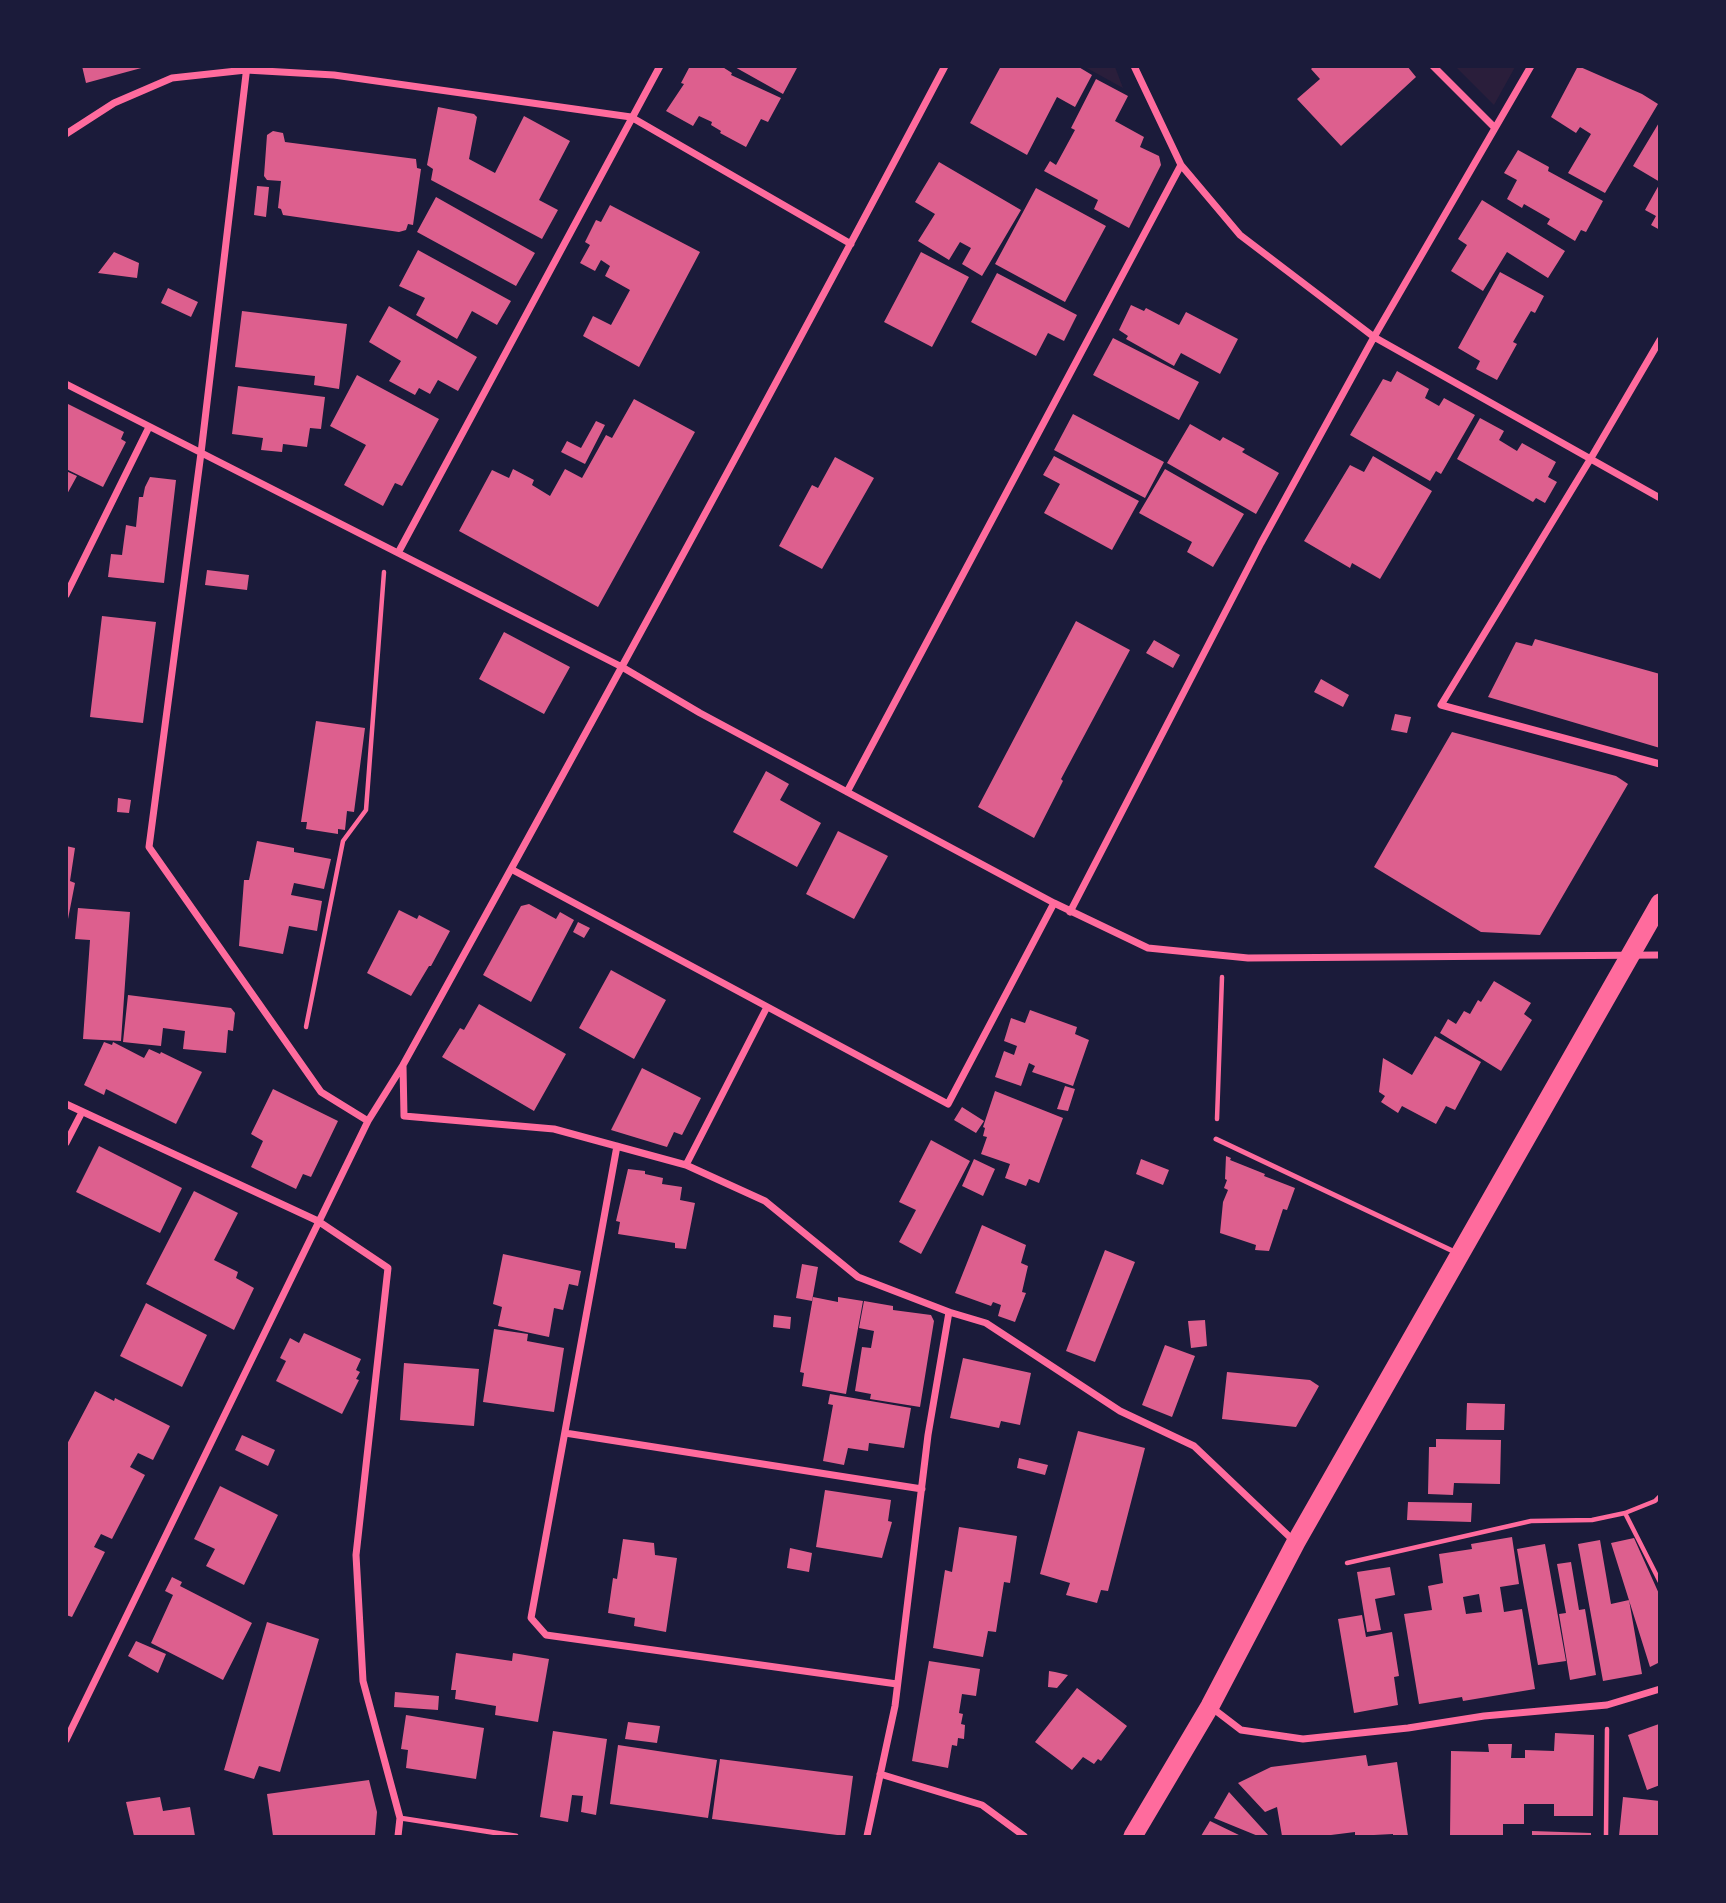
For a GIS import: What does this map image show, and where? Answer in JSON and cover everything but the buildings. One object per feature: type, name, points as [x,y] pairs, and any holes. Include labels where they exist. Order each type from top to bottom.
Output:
[{"type":"highway","points":[[1133,1836],[1210,1706],[1296,1542],[1660,903]]},
{"type":"street","points":[[398,553],[660,66]]},
{"type":"street","points":[[66,1740],[368,1121],[403,1065],[622,667],[945,66]]},
{"type":"street","points":[[1134,66],[1181,164],[1240,235],[1374,337],[1660,498]]},
{"type":"street","points":[[1433,66],[1495,128]]},
{"type":"street","points":[[1070,912],[1261,543],[1374,337],[1531,66]]},
{"type":"street","points":[[246,68],[201,453],[149,847],[321,1092],[368,1121]]},
{"type":"street","points":[[66,134],[114,103],[172,78],[246,68],[334,75],[631,117],[851,244]]},
{"type":"street","points":[[846,792],[1181,164]]},
{"type":"street","points":[[1660,340],[1441,705],[1660,764]]},
{"type":"street","points":[[66,384],[622,667],[700,713],[1070,912],[1148,948],[1248,958],[1660,956]]},
{"type":"street","points":[[66,595],[149,426]]},
{"type":"street","points":[[511,869],[948,1104],[1054,903]]},
{"type":"street","points":[[685,1165],[767,1007]]},
{"type":"street","points":[[403,1065],[404,1116],[554,1129],[685,1165],[765,1201],[858,1277],[948,1312],[986,1323],[1120,1411],[1194,1446],[1296,1542]]},
{"type":"street","points":[[66,1104],[318,1221],[388,1268],[356,1555],[363,1681],[400,1818],[398,1836]]},
{"type":"street","points":[[66,1143],[82,1112]]},
{"type":"street","points":[[617,1146],[531,1618],[546,1635],[897,1684]]},
{"type":"street","points":[[867,1836],[895,1706],[922,1489],[948,1312]]},
{"type":"street","points":[[565,1433],[922,1489]]},
{"type":"street","points":[[1210,1706],[1241,1730],[1303,1739],[1408,1728],[1483,1716],[1607,1705],[1660,1689]]},
{"type":"street","points":[[880,1774],[982,1805],[1024,1836]]},
{"type":"lane","points":[[1216,1139],[1460,1254]]},
{"type":"lane","points":[[400,1818],[516,1836]]},
{"type":"path","points":[[299,1061],[343,841],[366,810],[386,547]]},
{"type":"path","points":[[1216,1139],[1223,956]]},
{"type":"path","points":[[1347,1563],[1531,1521],[1592,1520],[1625,1513],[1660,1496]]},
{"type":"path","points":[[1625,1513],[1660,1582]]},
{"type":"path","points":[[1606,1836],[1607,1705]]},
{"type":"shaded area","points":[[1085,67],[1115,67],[1123,88]]},
{"type":"shaded area","points":[[1456,67],[1515,67],[1494,105]]}]
